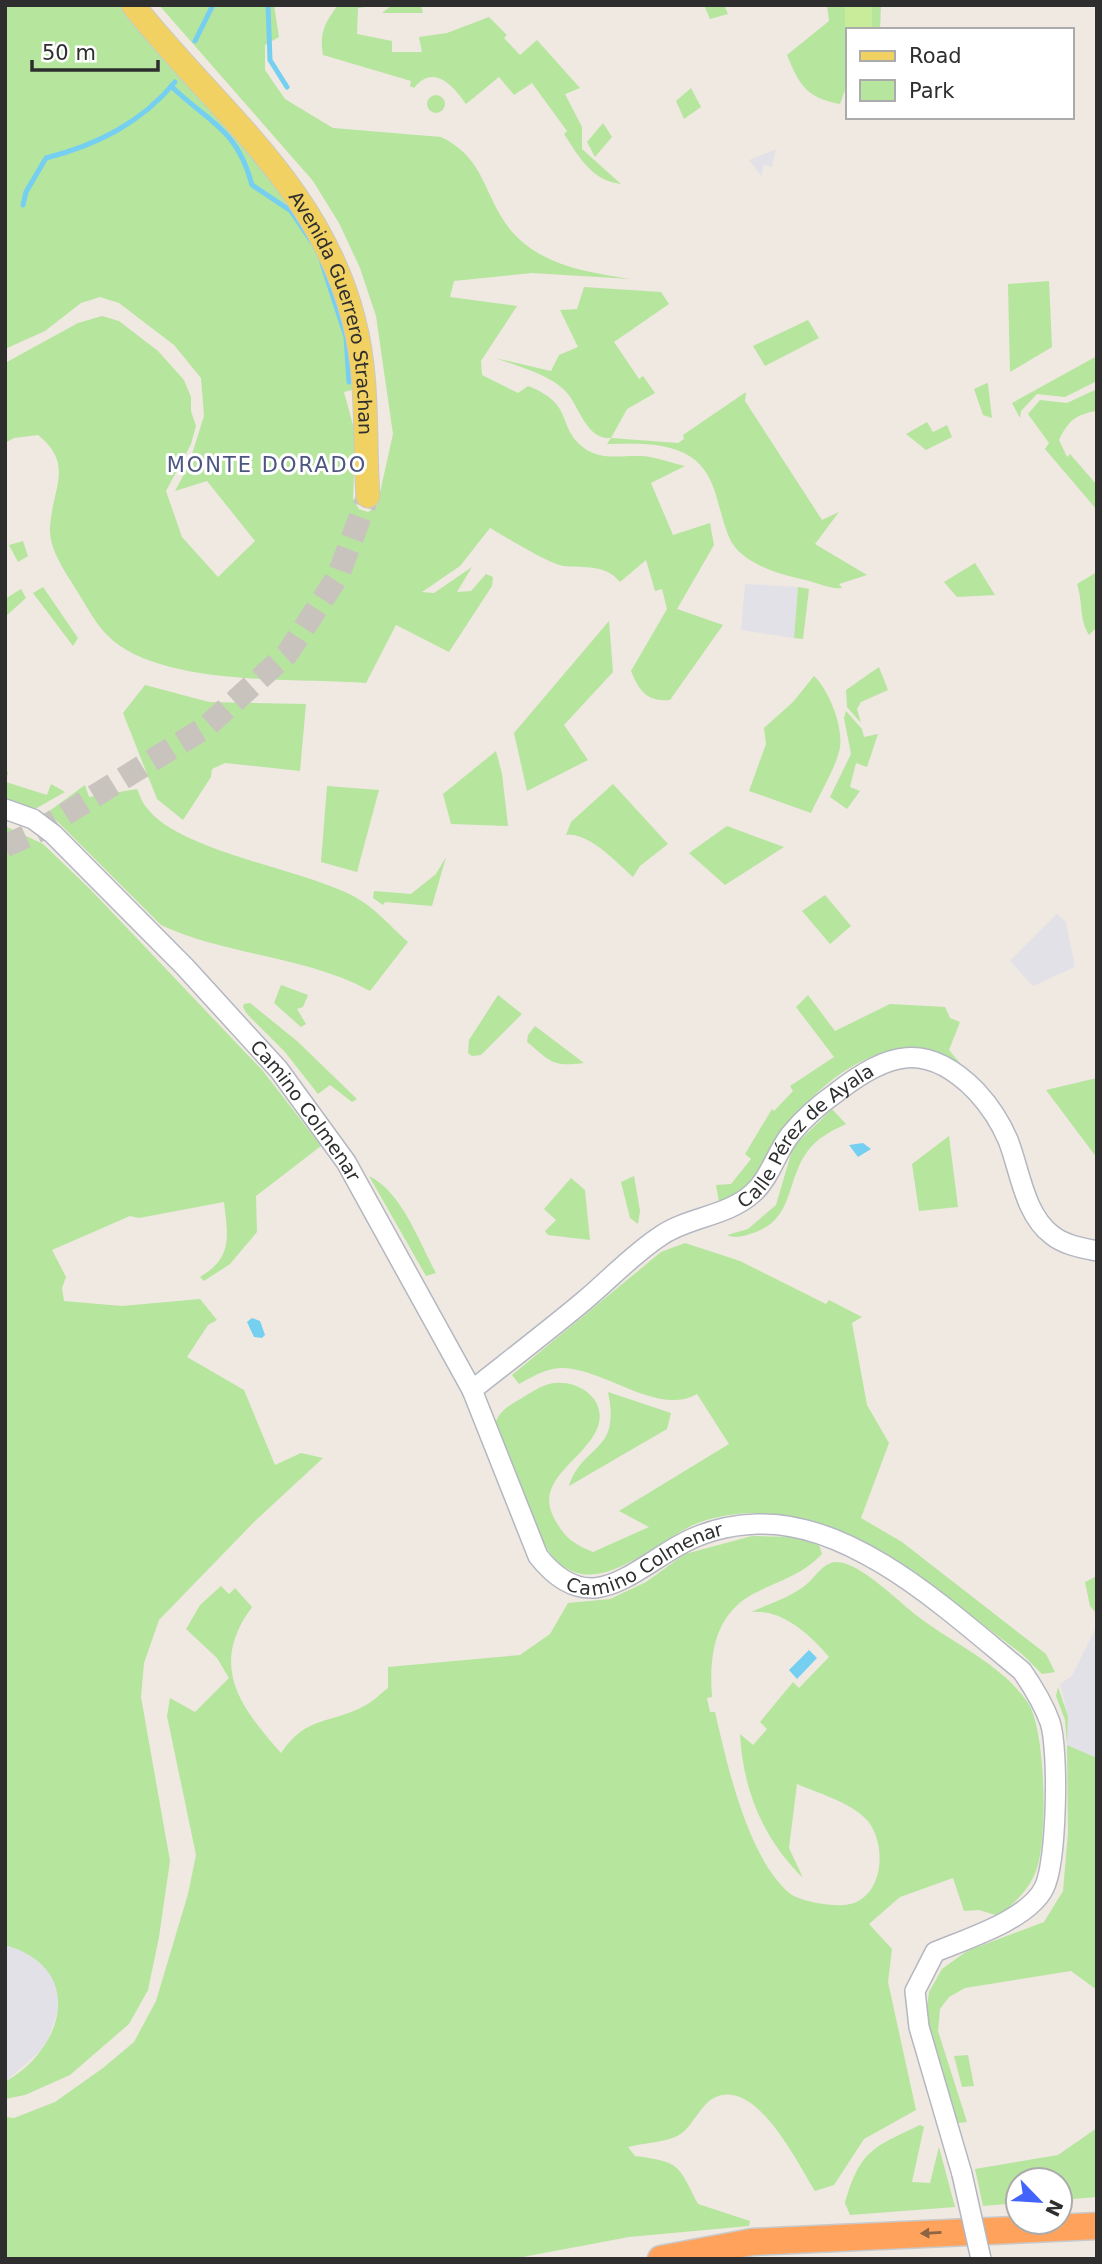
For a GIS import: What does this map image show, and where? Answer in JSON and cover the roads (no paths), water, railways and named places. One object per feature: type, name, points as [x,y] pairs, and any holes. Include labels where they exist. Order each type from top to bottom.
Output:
[{"type":"highway","points":[[661,2259],[752,2242],[1097,2226]]},
{"type":"main road","name":"Avenida Guerrero Strachan","points":[[133,5],[173,55],[293,187],[318,227],[337,268],[354,321],[364,374],[368,496],[376,467],[379,415],[376,374],[366,315],[328,219],[301,180],[181,47],[149,5]]},
{"type":"main road","name":"Camino Colmenar","points":[[5,809],[33,819],[53,834],[185,967],[279,1070],[346,1162],[472,1390],[538,1556],[552,1573],[571,1584],[592,1588],[612,1585],[639,1573],[676,1547],[713,1529],[758,1523],[796,1527],[844,1544],[891,1569],[1022,1671],[1036,1690],[1051,1724],[1055,1761],[1054,1838],[1044,1888],[1023,1910],[998,1926],[935,1952],[915,1991],[919,2027],[962,2174],[981,2259]]},
{"type":"main road","name":"Calle Pérez de Ayala","points":[[472,1390],[663,1234],[729,1207],[753,1193],[789,1136],[806,1118],[867,1069],[882,1061],[906,1057],[927,1060],[946,1068],[969,1084],[991,1107],[1008,1141],[1027,1195],[1037,1216],[1051,1235],[1067,1243],[1097,1251]]},
{"type":"water","points":[[863,1143],[871,1149],[858,1157],[849,1145]]},
{"type":"water","points":[[252,1318],[260,1321],[265,1335],[262,1338],[254,1337],[247,1322]]},
{"type":"water","points":[[809,1650],[817,1658],[797,1679],[789,1670]]},
{"type":"waterway","points":[[195,41],[213,5]]},
{"type":"waterway","points":[[268,5],[270,60],[287,87]]},
{"type":"waterway","points":[[23,205],[26,192],[46,158],[117,131],[148,109],[175,82]]},
{"type":"waterway","points":[[171,86],[230,138],[246,166],[252,185],[291,211],[312,242]]},
{"type":"waterway","points":[[322,263],[346,337],[349,382]]},
{"type":"tunnel","points":[[5,846],[38,831],[206,727],[287,654],[338,576],[368,496]]},
{"type":"district","name":"MONTE DORADO","points":[[267,465]]}]
